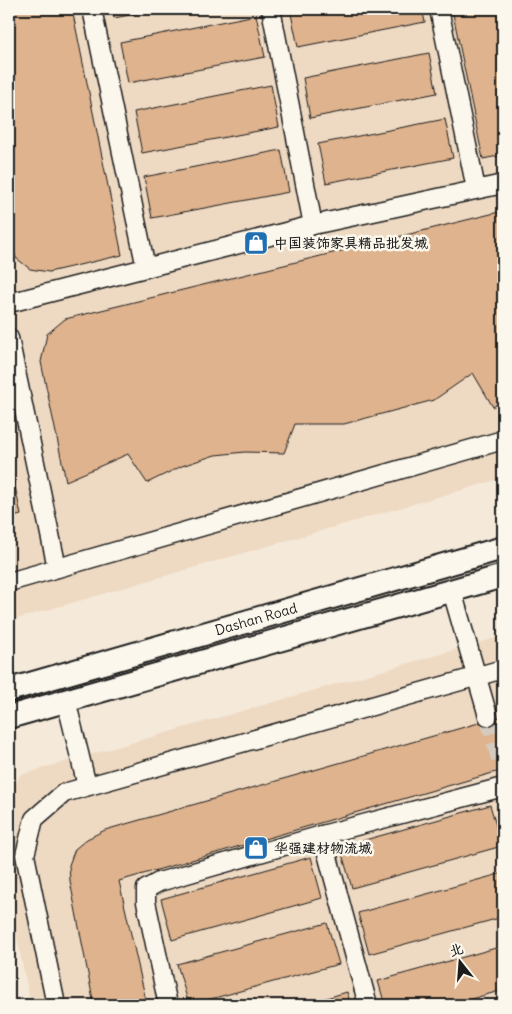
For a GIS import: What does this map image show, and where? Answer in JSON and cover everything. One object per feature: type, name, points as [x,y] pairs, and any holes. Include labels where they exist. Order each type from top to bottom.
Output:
[{"type":"main road","name":"Dashan Road","points":[[9,690],[503,548]]},
{"type":"main road","name":"Dashan Road","points":[[9,717],[503,576]]},
{"type":"lane","points":[[92,9],[146,268]]},
{"type":"lane","points":[[271,9],[313,224]]},
{"type":"lane","points":[[439,9],[476,190]]},
{"type":"lane","points":[[9,303],[313,224],[503,184]]},
{"type":"lane","points":[[9,338],[57,568]]},
{"type":"lane","points":[[9,582],[503,440]]},
{"type":"lane","points":[[452,591],[488,716]]},
{"type":"lane","points":[[56,1005],[25,855],[34,819],[64,793],[503,669]]},
{"type":"lane","points":[[66,700],[87,786]]},
{"type":"lane","points":[[168,1005],[146,902],[146,889],[159,882],[322,835],[503,787]]},
{"type":"lane","points":[[322,835],[368,1005]]},
{"type":"shaded area","name":"中国装饰家具精品批发城","points":[[9,9],[503,9],[503,478],[9,621]]},
{"type":"shaded area","name":"华强建材物流城","points":[[503,636],[503,1005],[31,1005],[9,900],[9,796],[20,775]]},
{"type":"building","points":[[9,9],[72,9],[122,255],[49,272],[30,269],[16,258],[9,238]]},
{"type":"building","points":[[112,9],[162,9],[114,18]]},
{"type":"building","points":[[290,9],[422,9],[425,22],[298,47]]},
{"type":"building","points":[[452,9],[503,9],[503,155],[483,159]]},
{"type":"building","points":[[256,15],[265,57],[128,83],[120,42]]},
{"type":"building","points":[[429,53],[437,93],[310,118],[303,78]]},
{"type":"building","points":[[271,85],[279,127],[142,153],[134,112]]},
{"type":"building","points":[[445,119],[453,158],[326,183],[318,144]]},
{"type":"building","points":[[281,150],[289,192],[152,218],[144,177]]},
{"type":"building","points":[[503,211],[503,400],[493,407],[473,373],[434,400],[344,424],[295,424],[284,453],[245,452],[215,455],[182,466],[147,483],[128,454],[66,481],[41,362],[47,334],[65,319]]},
{"type":"building","points":[[9,457],[21,515],[9,518]]},
{"type":"building","points":[[503,716],[503,770],[119,881],[147,1005],[94,1005],[70,881],[69,865],[75,849],[87,839],[105,830]]},
{"type":"building","points":[[490,805],[502,846],[352,888],[340,847]]},
{"type":"building","points":[[311,857],[322,898],[172,940],[161,899]]},
{"type":"building","points":[[503,873],[503,917],[369,954],[358,913]]},
{"type":"building","points":[[327,923],[339,964],[189,1005],[177,964]]},
{"type":"building","points":[[503,946],[503,990],[450,1005],[385,1005],[378,981]]},
{"type":"building","points":[[347,992],[351,1005],[302,1005]]},
{"type":"tunnel","points":[[488,716],[503,769]]},
{"type":"place","name":"中国装饰家具精品批发城","points":[[256,243]]},
{"type":"place","name":"华强建材物流城","points":[[256,848]]}]
